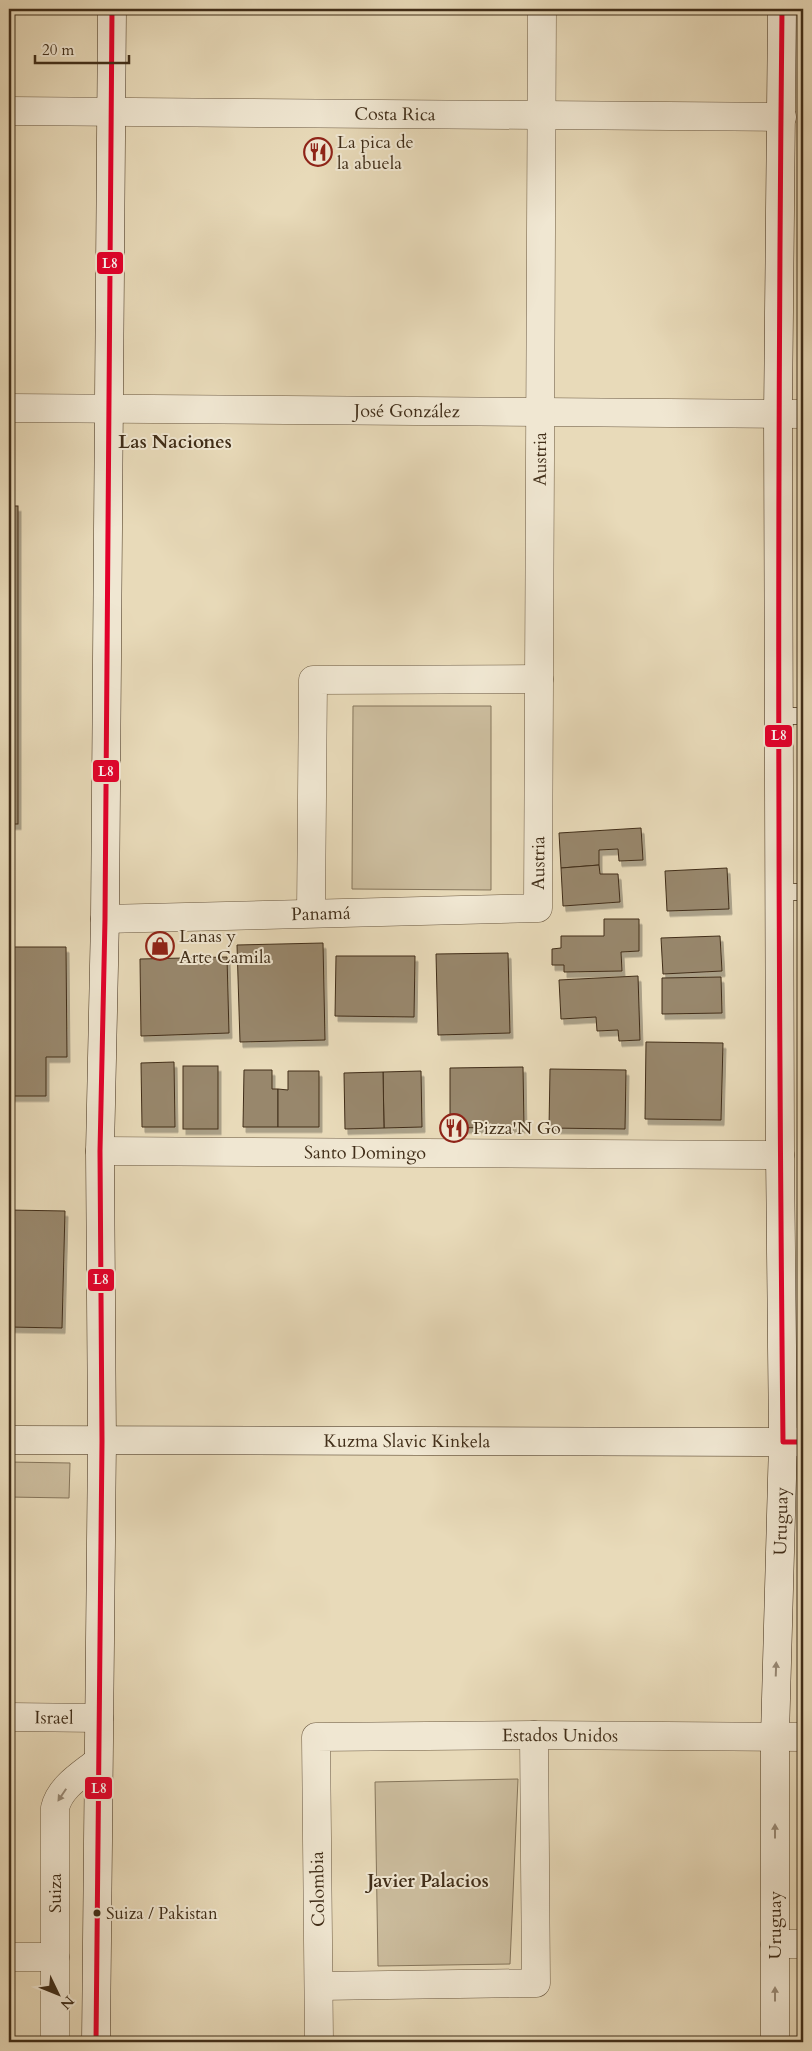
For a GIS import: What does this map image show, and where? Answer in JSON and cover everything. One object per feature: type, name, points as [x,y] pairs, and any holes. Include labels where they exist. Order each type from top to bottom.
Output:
[{"type":"street","points":[[96,2042],[97,1762],[102,1441],[100,1151],[105,919],[113,112],[112,9]]},
{"type":"street","name":"Austria","points":[[538,908],[542,9]]},
{"type":"street","name":"Uruguay","points":[[775,2042],[774,1736],[793,1442],[780,1155],[792,892],[791,414],[782,117],[782,9]]},
{"type":"street","name":"Costa Rica","points":[[9,111],[782,117]]},
{"type":"street","name":"José González","points":[[9,408],[791,414]]},
{"type":"street","points":[[311,913],[312,680],[539,679]]},
{"type":"street","name":"Panamá","points":[[105,919],[538,908]]},
{"type":"street","name":"Santo Domingo","points":[[100,1151],[780,1155]]},
{"type":"street","name":"Kuzma Slavic Kinkela","points":[[9,1440],[793,1442]]},
{"type":"street","name":"Israel","points":[[9,1717],[99,1718]]},
{"type":"street","points":[[320,1986],[536,1983],[534,1735]]},
{"type":"street","name":"Estados Unidos","points":[[316,1737],[534,1735],[803,1737]]},
{"type":"street","name":"Colombia","points":[[316,1737],[320,2042]]},
{"type":"street","name":"Suiza","points":[[55,2042],[55,1808],[57,1799],[62,1791],[97,1762]]},
{"type":"street","points":[[775,1944],[803,1944]]},
{"type":"street","points":[[9,1956],[55,1957]]},
{"type":"shaded area","points":[[353,706],[491,706],[491,890],[352,889]]},
{"type":"shaded area","points":[[9,1462],[70,1463],[69,1498],[9,1497]]},
{"type":"shaded area","points":[[518,1779],[510,1964],[378,1966],[375,1782]]},
{"type":"building","points":[[9,506],[18,506],[18,824],[9,824]]},
{"type":"building","points":[[641,828],[643,860],[619,861],[618,849],[599,850],[599,865],[561,868],[559,833]]},
{"type":"building","points":[[599,865],[600,874],[618,874],[620,902],[563,906],[561,868]]},
{"type":"building","points":[[727,868],[729,909],[667,911],[665,871]]},
{"type":"building","points":[[604,919],[639,919],[639,951],[621,952],[622,971],[564,972],[564,965],[552,965],[552,949],[561,948],[561,936],[604,936]]},
{"type":"building","points":[[720,936],[722,971],[663,974],[661,938]]},
{"type":"building","points":[[323,943],[325,1040],[240,1042],[237,945]]},
{"type":"building","points":[[9,947],[66,947],[67,1057],[46,1057],[46,1096],[9,1096]]},
{"type":"building","points":[[508,953],[510,1033],[438,1035],[436,954]]},
{"type":"building","points":[[336,956],[415,956],[414,1017],[335,1016]]},
{"type":"building","points":[[227,957],[229,1033],[141,1036],[140,959]]},
{"type":"building","points":[[638,976],[640,1040],[619,1041],[618,1030],[597,1031],[596,1017],[561,1019],[559,980]]},
{"type":"building","points":[[721,977],[722,1013],[662,1014],[662,978]]},
{"type":"building","points":[[646,1042],[723,1043],[721,1120],[645,1119]]},
{"type":"building","points":[[174,1062],[175,1127],[142,1127],[141,1063]]},
{"type":"building","points":[[183,1066],[218,1066],[218,1129],[183,1129]]},
{"type":"building","points":[[523,1067],[524,1127],[450,1128],[450,1068]]},
{"type":"building","points":[[550,1069],[626,1070],[625,1129],[549,1128]]},
{"type":"building","points":[[244,1070],[272,1070],[272,1089],[278,1089],[278,1127],[243,1127]]},
{"type":"building","points":[[288,1071],[319,1071],[319,1127],[278,1127],[278,1089],[288,1090]]},
{"type":"building","points":[[421,1071],[422,1127],[384,1128],[383,1072]]},
{"type":"building","points":[[383,1072],[384,1128],[345,1129],[344,1073]]},
{"type":"building","points":[[9,1210],[65,1211],[62,1328],[9,1327]]},
{"type":"transit line","name":"L8","points":[[96,2042],[102,1441],[100,1151],[105,919],[112,9]]},
{"type":"transit line","name":"L8","points":[[782,9],[779,367],[779,726],[783,1442],[803,1442]]},
{"type":"place","name":"La pica de la abuela","points":[[318,152]]},
{"type":"place","name":"Lanas y Arte Camila","points":[[160,946]]},
{"type":"place","name":"Pizza'N Go","points":[[454,1128]]},
{"type":"place","name":"Suiza / Pakistan","points":[[97,1913]]},
{"type":"district","name":"Las Naciones","points":[[175,442]]},
{"type":"district","name":"Javier Palacios","points":[[428,1881]]}]
